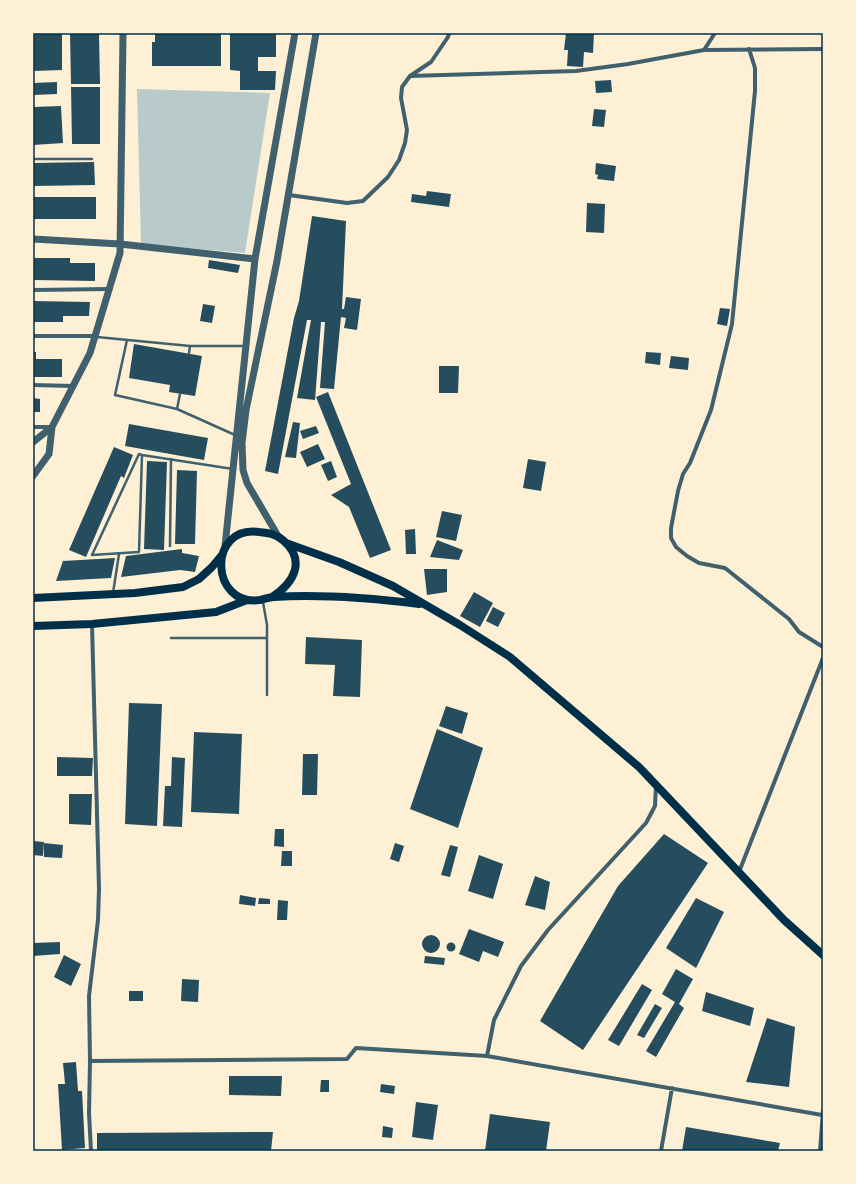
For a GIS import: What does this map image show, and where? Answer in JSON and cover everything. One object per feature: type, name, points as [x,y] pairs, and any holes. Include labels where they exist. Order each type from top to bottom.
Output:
[{"type":"main road","points":[[33,598],[113,594],[183,587],[199,579],[212,567],[231,539],[241,533],[255,531],[278,536],[286,543],[295,558],[295,568],[292,580],[284,590],[272,597],[262,600],[246,600],[237,597],[229,590],[223,579],[221,569],[222,554]]},
{"type":"main road","points":[[286,543],[339,562],[393,586],[422,605],[460,625],[510,657],[580,715],[639,767],[784,920],[823,955]]},
{"type":"main road","points":[[272,597],[322,595],[374,598],[422,605]]},
{"type":"main road","points":[[33,626],[92,624],[216,612],[246,600]]},
{"type":"street","points":[[33,476],[48,454],[52,427],[90,353],[120,253],[123,33]]},
{"type":"street","points":[[226,546],[255,258],[295,33]]},
{"type":"street","points":[[278,536],[247,483],[243,470],[242,443],[246,410],[289,195],[316,33]]},
{"type":"street","points":[[289,195],[347,202],[363,201],[388,178],[399,160],[405,143],[407,130],[401,98],[402,87],[410,76],[431,62],[448,37],[449,33]]},
{"type":"street","points":[[704,50],[715,33]]},
{"type":"street","points":[[410,76],[576,71],[628,64],[704,50],[823,48]]},
{"type":"street","points":[[749,49],[756,68],[755,91],[732,324],[711,410],[690,463],[683,474],[678,491],[671,528],[671,538],[676,547],[699,563],[725,568],[789,619],[799,632],[823,647]]},
{"type":"street","points":[[33,239],[120,244],[255,258]]},
{"type":"street","points":[[33,290],[109,289]]},
{"type":"street","points":[[33,336],[95,336]]},
{"type":"street","points":[[33,385],[73,386]]},
{"type":"street","points":[[33,427],[52,427]]},
{"type":"street","points":[[33,442],[52,427]]},
{"type":"street","points":[[91,1151],[89,1112],[89,996],[98,920],[99,889],[92,624]]},
{"type":"street","points":[[739,872],[823,658]]},
{"type":"street","points":[[487,1056],[494,1020],[521,966],[548,930],[646,823],[655,806],[656,785]]},
{"type":"street","points":[[90,1060],[347,1059],[356,1048],[487,1056],[823,1113],[820,1151]]},
{"type":"street","points":[[661,1151],[672,1088]]},
{"type":"lane","points":[[33,159],[92,159]]},
{"type":"lane","points":[[95,336],[190,346],[246,346]]},
{"type":"lane","points":[[126,340],[115,395],[177,409],[237,436]]},
{"type":"lane","points":[[189,353],[190,346]]},
{"type":"lane","points":[[177,409],[180,394]]},
{"type":"lane","points":[[142,455],[138,552],[92,555],[139,454],[233,469]]},
{"type":"lane","points":[[170,546],[171,459]]},
{"type":"lane","points":[[113,594],[119,554]]},
{"type":"lane","points":[[262,600],[267,624],[267,695]]},
{"type":"lane","points":[[171,638],[267,638]]},
{"type":"shaded area","points":[[137,89],[270,93],[245,253],[141,244]]},
{"type":"building","points":[[33,33],[62,33],[62,70],[33,71]]},
{"type":"building","points":[[70,33],[99,33],[100,84],[71,84]]},
{"type":"building","points":[[155,33],[221,33],[221,66],[152,66],[152,42],[155,42]]},
{"type":"building","points":[[230,33],[276,33],[276,57],[258,57],[258,71],[276,71],[275,90],[240,90],[240,71],[230,70]]},
{"type":"building","points":[[566,33],[594,33],[593,53],[584,52],[583,67],[567,66],[568,50],[564,50]]},
{"type":"building","points":[[611,80],[612,92],[596,93],[595,81]]},
{"type":"building","points":[[57,82],[57,94],[33,95],[33,83]]},
{"type":"building","points":[[71,87],[100,87],[100,144],[72,144]]},
{"type":"building","points":[[61,106],[63,143],[33,145],[33,107]]},
{"type":"building","points":[[594,109],[606,110],[604,127],[592,126]]},
{"type":"building","points":[[94,162],[95,185],[33,186],[33,163]]},
{"type":"building","points":[[596,163],[616,166],[614,181],[597,179],[598,175],[595,174]]},
{"type":"building","points":[[427,191],[451,194],[449,207],[411,202],[412,194],[426,196]]},
{"type":"building","points":[[33,197],[96,197],[96,219],[33,219]]},
{"type":"building","points":[[587,203],[605,204],[604,233],[586,232]]},
{"type":"building","points":[[312,216],[346,221],[342,309],[344,309],[346,297],[361,299],[357,330],[344,328],[346,318],[341,317],[334,389],[320,388],[325,322],[321,322],[315,400],[297,398],[311,320],[307,320],[278,474],[265,471],[294,318],[299,301]]},
{"type":"building","points":[[33,258],[70,258],[70,263],[95,263],[95,281],[33,280]]},
{"type":"building","points":[[209,260],[240,265],[238,273],[208,268]]},
{"type":"building","points":[[33,301],[90,302],[89,316],[63,316],[63,322],[33,322]]},
{"type":"building","points":[[203,304],[215,306],[212,323],[200,321]]},
{"type":"building","points":[[720,308],[730,309],[727,326],[717,324]]},
{"type":"building","points":[[134,344],[202,356],[195,396],[169,392],[170,385],[129,378]]},
{"type":"building","points":[[33,352],[36,352],[36,359],[62,359],[62,377],[33,377]]},
{"type":"building","points":[[646,352],[661,353],[660,365],[645,363]]},
{"type":"building","points":[[671,356],[689,358],[688,370],[669,368]]},
{"type":"building","points":[[439,366],[459,366],[458,393],[439,393]]},
{"type":"building","points":[[328,392],[391,550],[370,558],[349,507],[331,495],[351,484],[316,397]]},
{"type":"building","points":[[33,398],[40,399],[40,412],[33,412]]},
{"type":"building","points":[[293,422],[300,423],[296,458],[285,457]]},
{"type":"building","points":[[129,424],[208,438],[204,460],[125,446]]},
{"type":"building","points":[[316,426],[319,433],[303,439],[300,431]]},
{"type":"building","points":[[318,444],[325,459],[307,467],[300,452]]},
{"type":"building","points":[[114,447],[133,455],[124,478],[121,476],[86,557],[69,550]]},
{"type":"building","points":[[528,459],[546,462],[541,491],[523,488]]},
{"type":"building","points":[[147,461],[167,462],[164,550],[144,549]]},
{"type":"building","points":[[331,461],[337,477],[328,481],[321,465]]},
{"type":"building","points":[[177,470],[197,471],[195,544],[175,544]]},
{"type":"building","points":[[442,511],[462,515],[456,541],[436,537]]},
{"type":"building","points":[[415,529],[416,554],[406,554],[405,530]]},
{"type":"building","points":[[437,540],[463,550],[459,560],[430,557]]},
{"type":"building","points":[[182,549],[182,553],[199,556],[195,572],[180,570],[121,577],[126,556]]},
{"type":"building","points":[[115,558],[111,578],[56,581],[63,561]]},
{"type":"building","points":[[424,569],[447,569],[447,592],[427,595]]},
{"type":"building","points":[[474,592],[493,603],[480,627],[460,616]]},
{"type":"building","points":[[493,607],[505,613],[498,627],[486,621]]},
{"type":"building","points":[[306,637],[362,640],[360,697],[333,696],[335,665],[305,664]]},
{"type":"building","points":[[129,703],[162,704],[157,826],[125,824]]},
{"type":"building","points":[[446,706],[468,713],[462,734],[439,726]]},
{"type":"building","points":[[437,729],[483,748],[458,828],[410,809]]},
{"type":"building","points":[[194,732],[242,734],[239,814],[191,812]]},
{"type":"building","points":[[303,754],[318,754],[317,795],[302,795]]},
{"type":"building","points":[[57,757],[93,758],[92,776],[57,776]]},
{"type":"building","points":[[172,757],[185,758],[182,827],[163,826],[165,786],[171,786]]},
{"type":"building","points":[[69,794],[92,794],[91,825],[69,824]]},
{"type":"building","points":[[275,829],[284,829],[284,847],[274,846]]},
{"type":"building","points":[[664,834],[708,863],[583,1050],[540,1021],[618,886]]},
{"type":"building","points":[[33,841],[44,842],[43,856],[33,855]]},
{"type":"building","points":[[44,843],[63,845],[62,858],[44,857]]},
{"type":"building","points":[[395,843],[404,846],[399,862],[390,859]]},
{"type":"building","points":[[450,845],[458,847],[450,877],[441,875]]},
{"type":"building","points":[[282,851],[292,851],[292,866],[281,866]]},
{"type":"building","points":[[479,855],[503,864],[493,899],[468,891]]},
{"type":"building","points":[[535,876],[550,882],[545,910],[525,905]]},
{"type":"building","points":[[240,895],[256,898],[255,906],[239,904]]},
{"type":"building","points":[[259,898],[270,899],[270,904],[258,904]]},
{"type":"building","points":[[696,898],[724,912],[696,968],[666,948]]},
{"type":"building","points":[[278,900],[288,901],[287,920],[277,920]]},
{"type":"building","points":[[469,929],[504,942],[498,957],[483,951],[479,962],[459,954]]},
{"type":"building","points":[[431,935],[437,938],[440,944],[437,950],[431,953],[425,950],[422,944],[425,938]]},
{"type":"building","points":[[60,942],[60,954],[33,956],[33,943]]},
{"type":"building","points":[[451,942],[456,947],[451,952],[446,947]]},
{"type":"building","points":[[64,955],[81,964],[71,986],[54,977]]},
{"type":"building","points":[[425,956],[445,958],[444,965],[424,963]]},
{"type":"building","points":[[676,969],[693,979],[679,1004],[684,1008],[656,1057],[646,1051],[675,1002],[662,994]]},
{"type":"building","points":[[182,979],[199,980],[198,1002],[181,1001]]},
{"type":"building","points":[[642,984],[652,990],[619,1046],[608,1040]]},
{"type":"building","points":[[129,991],[143,991],[143,1001],[129,1001]]},
{"type":"building","points":[[706,992],[754,1008],[750,1026],[702,1011]]},
{"type":"building","points":[[655,1004],[662,1008],[644,1038],[637,1035]]},
{"type":"building","points":[[767,1018],[795,1027],[789,1087],[746,1082]]},
{"type":"building","points":[[76,1062],[78,1091],[82,1091],[85,1148],[62,1150],[58,1084],[65,1084],[63,1063]]},
{"type":"building","points":[[229,1076],[282,1076],[281,1096],[229,1095]]},
{"type":"building","points":[[321,1080],[329,1080],[329,1092],[320,1092]]},
{"type":"building","points":[[381,1084],[395,1086],[394,1094],[380,1092]]},
{"type":"building","points":[[416,1102],[438,1105],[433,1140],[412,1137]]},
{"type":"building","points":[[490,1114],[550,1122],[546,1151],[485,1151]]},
{"type":"building","points":[[383,1126],[393,1128],[392,1138],[382,1137]]},
{"type":"building","points":[[686,1127],[780,1143],[778,1151],[682,1151]]},
{"type":"building","points":[[273,1132],[271,1151],[97,1151],[97,1133]]}]
